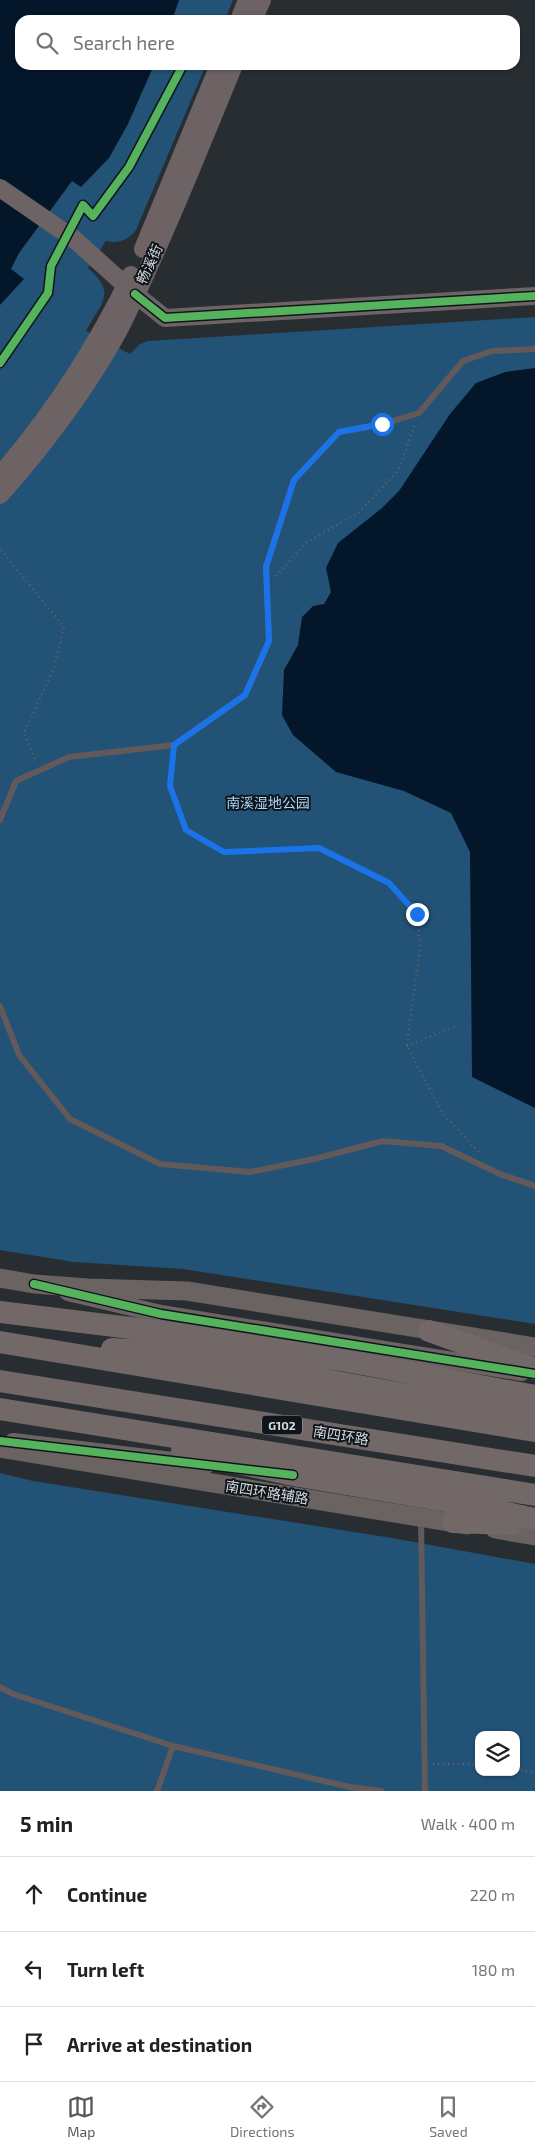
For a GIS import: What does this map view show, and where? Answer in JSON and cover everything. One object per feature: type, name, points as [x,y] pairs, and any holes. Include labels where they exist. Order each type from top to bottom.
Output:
[{"type":"highway","points":[[0,1312],[40,1319],[179,1334],[346,1361],[535,1396]]},
{"type":"highway","points":[[117,1328],[201,1359]]},
{"type":"highway","points":[[429,1331],[535,1369]]},
{"type":"highway","points":[[0,1342],[535,1431]]},
{"type":"highway","points":[[36,1348],[158,1352],[418,1395],[535,1410]]},
{"type":"highway","name":"南四环路","points":[[0,1381],[535,1466]]},
{"type":"highway","points":[[0,1409],[535,1495]]},
{"type":"highway","points":[[29,1414],[88,1434],[197,1460],[475,1506],[535,1518]]},
{"type":"highway","points":[[453,1522],[535,1524]]},
{"type":"main road","points":[[240,15],[247,0]]},
{"type":"main road","points":[[255,15],[262,0]]},
{"type":"main road","name":"畅溪街","points":[[0,495],[20,472],[87,381],[120,327],[145,245],[217,70]]},
{"type":"main road","name":"畅溪街","points":[[0,476],[52,409],[130,290],[232,70]]},
{"type":"main road","points":[[0,188],[74,239],[130,290],[165,318],[535,296]]},
{"type":"main road","points":[[0,1278],[34,1284],[161,1314],[535,1374]]},
{"type":"main road","points":[[34,1284],[187,1291],[535,1347]]},
{"type":"main road","points":[[0,1441],[197,1460]]},
{"type":"main road","name":"南四环路辅路","points":[[0,1448],[535,1536]]},
{"type":"lane","points":[[0,820],[16,781],[69,757],[174,745],[245,695],[269,641],[266,567],[294,480],[339,432],[382,424],[419,413],[463,361],[492,351],[535,349]]},
{"type":"lane","points":[[0,1006],[19,1055],[70,1119],[160,1164],[250,1172],[314,1159],[383,1141],[442,1146],[500,1174],[535,1186]]},
{"type":"lane","points":[[420,1517],[425,1791]]},
{"type":"lane","points":[[0,1687],[13,1694],[173,1746],[350,1789],[381,1791]]},
{"type":"lane","points":[[157,1791],[173,1746]]},
{"type":"path","points":[[266,586],[307,542],[358,513],[398,471],[419,413]]},
{"type":"path","points":[[2,550],[64,627],[54,668],[24,733],[39,770]]},
{"type":"path","points":[[174,745],[170,786],[186,830],[224,852],[319,848],[389,883],[417,914],[420,947],[407,1046],[442,1114],[481,1154]]},
{"type":"path","points":[[407,1046],[456,1026]]},
{"type":"path","points":[[426,1764],[475,1764]]},
{"type":"path","points":[[520,1770],[535,1773]]},
{"type":"green space","name":"南溪湿地公园","points":[[0,0],[233,0],[227,15],[15,15],[15,70],[204,70],[136,230],[123,240],[115,242],[106,241],[88,268],[102,285],[104,299],[86,331],[130,354],[140,344],[148,341],[535,317],[535,1324],[183,1269],[74,1262],[0,1250]]},
{"type":"green space","points":[[0,1473],[33,1481],[392,1538],[535,1564],[535,1791],[0,1791]]},
{"type":"shaded area","points":[[0,0],[179,0],[174,15],[15,15],[15,70],[152,70],[128,124],[109,158],[81,187],[72,181],[19,253],[11,269],[24,279],[0,305]]},
{"type":"shaded area","points":[[535,368],[535,1108],[472,1077],[470,852],[451,813],[404,791],[336,772],[293,735],[282,715],[284,670],[298,645],[302,617],[313,606],[324,604],[331,592],[326,568],[338,543],[382,508],[399,491],[450,414],[476,383],[505,372]]},
{"type":"cycle path","points":[[0,363],[48,293],[51,266],[83,205],[93,216],[129,167],[180,70]]},
{"type":"cycle path","points":[[135,294],[165,318],[535,296]]},
{"type":"cycle path","points":[[34,1284],[161,1314],[535,1374]]},
{"type":"cycle path","points":[[0,1441],[293,1475]]},
{"type":"route","points":[[382,424],[339,432],[294,480],[266,567],[269,641],[245,695],[174,745],[170,786],[186,830],[224,852],[319,848],[389,883],[417,914]]}]
